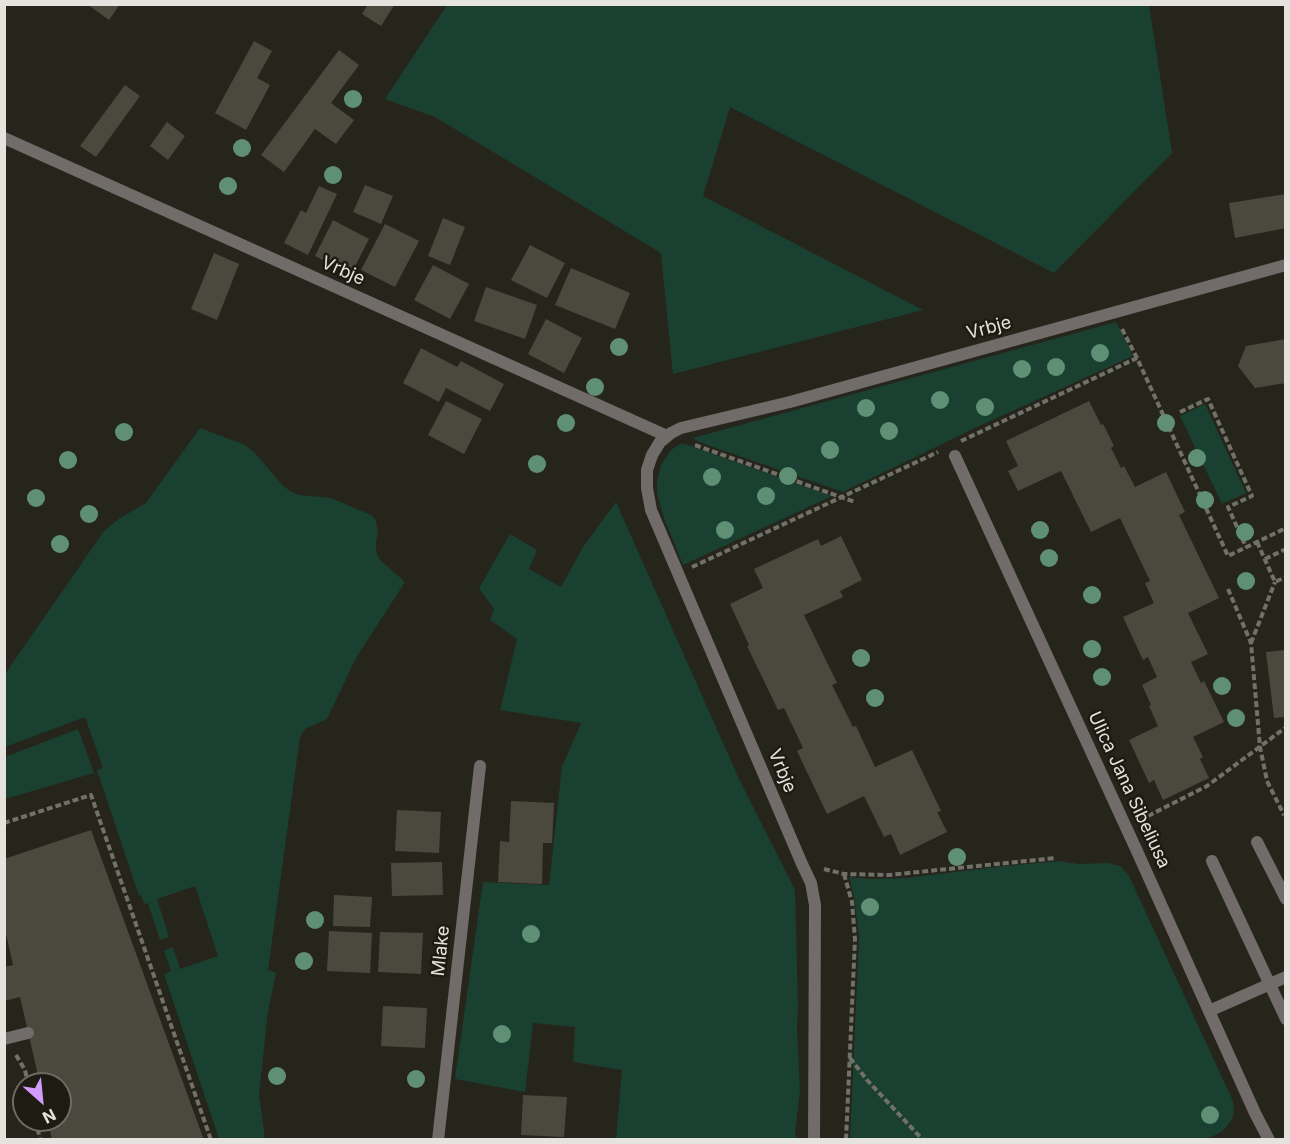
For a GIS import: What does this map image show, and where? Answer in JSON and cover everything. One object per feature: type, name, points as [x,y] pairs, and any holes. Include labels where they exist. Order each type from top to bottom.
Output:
[{"type":"street","name":"Vrbje","points":[[4,138],[667,436]]},
{"type":"street","name":"Vrbje","points":[[814,1140],[815,905],[811,883],[651,510],[647,470],[652,455],[660,442],[681,428],[790,402],[1286,265]]},
{"type":"street","name":"Ulica Jana Sibeliusa","points":[[955,456],[1269,1140]]},
{"type":"street","name":"Mlake","points":[[438,1140],[480,766]]},
{"type":"street","points":[[1257,842],[1286,899]]},
{"type":"street","points":[[1212,861],[1286,1019]]},
{"type":"street","points":[[1209,1011],[1286,977]]},
{"type":"street","points":[[5,1039],[28,1034]]},
{"type":"path","points":[[1114,312],[1228,556],[1286,528]]},
{"type":"path","points":[[960,442],[1137,358]]},
{"type":"path","points":[[1180,412],[1208,399],[1252,496],[1228,507],[1246,547]]},
{"type":"path","points":[[667,436],[855,502]]},
{"type":"path","points":[[678,573],[938,452]]},
{"type":"path","points":[[1257,542],[1275,582]]},
{"type":"path","points":[[1264,559],[1286,549]]},
{"type":"path","points":[[1251,642],[1275,582],[1286,577]]},
{"type":"path","points":[[1228,589],[1251,642],[1260,747],[1267,781],[1284,815]]},
{"type":"path","points":[[1140,820],[1207,786],[1286,728]]},
{"type":"path","points":[[4,823],[91,795],[212,1140]]},
{"type":"path","points":[[802,864],[844,874],[889,875],[1056,858]]},
{"type":"path","points":[[844,874],[852,902],[855,939],[846,1140]]},
{"type":"path","points":[[5,1039],[25,1072]]},
{"type":"path","points":[[850,1058],[867,1080],[923,1140]]},
{"type":"green space","points":[[447,5],[1149,5],[1172,153],[1054,273],[730,107],[703,196],[923,310],[673,374],[661,253],[435,117],[385,99]]},
{"type":"green space","points":[[1116,322],[1133,356],[975,428],[843,492],[693,438]]},
{"type":"green space","points":[[1205,404],[1246,493],[1222,504],[1180,416]]},
{"type":"green space","points":[[200,428],[245,445],[290,491],[299,495],[331,498],[371,515],[375,519],[378,530],[376,551],[379,559],[405,582],[356,658],[327,719],[305,729],[300,737],[268,970],[276,973],[268,1011],[259,1095],[265,1139],[219,1139],[164,974],[171,971],[164,951],[173,947],[180,969],[218,956],[195,886],[157,899],[169,937],[160,940],[148,903],[144,904],[141,895],[139,896],[97,770],[103,768],[85,717],[5,747],[5,674],[104,531],[120,518],[146,503]]},
{"type":"green space","points":[[680,444],[832,496],[683,565],[664,518],[657,493],[661,465],[671,450]]},
{"type":"green space","points":[[616,502],[739,779],[795,890],[800,1091],[795,1132],[797,1139],[616,1139],[622,1070],[573,1062],[575,1027],[533,1023],[525,1092],[455,1079],[483,882],[549,885],[562,767],[581,723],[500,710],[517,639],[490,620],[494,609],[479,588],[510,534],[537,550],[529,569],[561,587],[583,547]]},
{"type":"green space","points":[[78,729],[94,773],[5,799],[5,757]]},
{"type":"green space","points":[[1058,861],[1079,864],[1108,863],[1120,866],[1128,874],[1233,1101],[1234,1112],[1231,1121],[1223,1131],[1200,1140],[850,1139],[859,936],[849,877],[906,878]]},
{"type":"building","points":[[87,4],[120,4],[109,20]]},
{"type":"building","points":[[368,4],[395,4],[381,26],[362,14]]},
{"type":"building","points":[[254,41],[272,51],[257,78],[270,85],[246,130],[215,113]]},
{"type":"building","points":[[339,50],[359,65],[331,103],[354,120],[336,144],[315,129],[284,172],[261,155]]},
{"type":"building","points":[[125,85],[140,96],[96,157],[80,146]]},
{"type":"building","points":[[167,122],[185,136],[168,160],[150,146]]},
{"type":"building","points":[[365,185],[393,196],[381,224],[353,212]]},
{"type":"building","points":[[319,186],[337,194],[308,255],[284,243],[301,210],[306,213]]},
{"type":"building","points":[[1286,194],[1286,228],[1235,238],[1229,203]]},
{"type":"building","points":[[443,218],[465,227],[450,265],[428,256]]},
{"type":"building","points":[[333,220],[369,239],[351,274],[315,256]]},
{"type":"building","points":[[385,224],[419,241],[395,287],[361,270]]},
{"type":"building","points":[[530,245],[565,263],[547,298],[511,280]]},
{"type":"building","points":[[214,253],[239,264],[217,320],[191,309]]},
{"type":"building","points":[[433,265],[469,284],[450,319],[414,300]]},
{"type":"building","points":[[571,268],[630,293],[615,329],[555,305]]},
{"type":"building","points":[[486,287],[537,305],[525,339],[474,321]]},
{"type":"building","points":[[546,319],[582,338],[564,373],[528,354]]},
{"type":"building","points":[[1286,339],[1286,383],[1255,388],[1238,366],[1246,346]]},
{"type":"building","points":[[421,348],[457,367],[461,361],[504,384],[490,411],[446,388],[439,402],[403,383]]},
{"type":"building","points":[[446,401],[482,419],[464,454],[428,435]]},
{"type":"building","points":[[1089,401],[1114,446],[1111,448],[1121,468],[1124,466],[1135,487],[1166,472],[1185,512],[1179,515],[1219,598],[1188,613],[1208,654],[1191,662],[1201,683],[1204,681],[1224,722],[1193,737],[1203,757],[1200,759],[1209,778],[1163,800],[1154,780],[1149,783],[1129,740],[1158,726],[1142,685],[1157,677],[1148,657],[1143,660],[1123,617],[1154,603],[1145,583],[1150,581],[1120,518],[1091,532],[1061,471],[1018,491],[1008,471],[1018,466],[1006,441]]},
{"type":"building","points":[[841,536],[862,580],[840,591],[843,597],[804,615],[837,683],[832,685],[853,727],[856,726],[875,767],[912,750],[941,811],[937,812],[947,832],[900,855],[891,834],[884,837],[864,796],[827,814],[797,751],[803,748],[784,708],[778,710],[747,646],[749,645],[730,604],[763,588],[754,569],[818,539],[821,546]]},
{"type":"building","points":[[1286,650],[1286,717],[1274,718],[1266,652]]},
{"type":"building","points":[[511,801],[554,803],[552,843],[543,843],[542,884],[498,882],[500,841],[509,842]]},
{"type":"building","points":[[397,810],[441,812],[439,853],[395,851]]},
{"type":"building","points":[[91,830],[204,1140],[52,1140],[50,1132],[72,1132],[72,1072],[37,1072],[20,997],[4,1001],[4,967],[13,965],[4,925],[4,859]]},
{"type":"building","points":[[442,862],[443,895],[392,896],[391,863]]},
{"type":"building","points":[[334,895],[372,897],[370,927],[333,926]]},
{"type":"building","points":[[329,931],[372,933],[370,973],[327,971]]},
{"type":"building","points":[[380,932],[423,933],[421,974],[378,972]]},
{"type":"building","points":[[383,1006],[427,1008],[425,1048],[381,1046]]},
{"type":"building","points":[[523,1095],[567,1097],[564,1137],[521,1135]]}]
